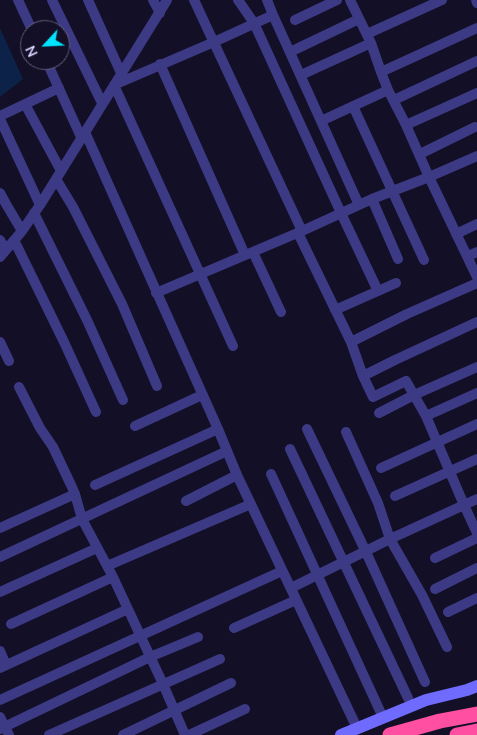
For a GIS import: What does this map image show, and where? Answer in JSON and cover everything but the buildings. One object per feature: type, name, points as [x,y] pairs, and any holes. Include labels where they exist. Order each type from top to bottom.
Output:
[{"type":"highway","points":[[390,735],[477,714]]},
{"type":"highway","points":[[457,735],[477,734]]},
{"type":"street","points":[[18,0],[27,20]]},
{"type":"street","points":[[52,0],[102,103]]},
{"type":"street","points":[[88,0],[121,73]]},
{"type":"street","points":[[153,0],[160,12]]},
{"type":"street","points":[[3,253],[22,231],[37,209],[167,0]]},
{"type":"street","points":[[238,0],[254,23],[378,291]]},
{"type":"street","points":[[267,0],[359,205]]},
{"type":"street","points":[[295,20],[337,0]]},
{"type":"street","points":[[301,75],[442,0]]},
{"type":"street","points":[[196,1],[351,342],[373,397],[406,381],[426,416],[477,533]]},
{"type":"street","points":[[353,1],[388,90],[420,154],[456,234],[472,254],[477,277]]},
{"type":"street","points":[[114,85],[273,15]]},
{"type":"street","points":[[290,52],[360,19]]},
{"type":"street","points":[[380,72],[477,28]]},
{"type":"street","points":[[394,100],[477,61]]},
{"type":"street","points":[[160,64],[249,253],[281,312]]},
{"type":"street","points":[[51,70],[83,134],[251,504],[357,728]]},
{"type":"street","points":[[114,85],[233,346]]},
{"type":"street","points":[[59,88],[0,118],[37,209],[123,400]]},
{"type":"street","points":[[321,121],[388,90]]},
{"type":"street","points":[[406,125],[477,93]]},
{"type":"street","points":[[25,104],[73,207],[122,304],[157,386]]},
{"type":"street","points":[[353,106],[424,260]]},
{"type":"street","points":[[420,154],[475,127]]},
{"type":"street","points":[[156,293],[300,232],[372,199],[477,156]]},
{"type":"street","points":[[0,193],[22,231]]},
{"type":"street","points":[[372,199],[398,259]]},
{"type":"street","points":[[456,234],[477,224]]},
{"type":"street","points":[[0,240],[3,253]]},
{"type":"street","points":[[14,240],[96,412]]},
{"type":"street","points":[[335,310],[396,282]]},
{"type":"street","points":[[351,342],[407,314],[477,283]]},
{"type":"street","points":[[363,376],[477,322]]},
{"type":"street","points":[[0,342],[8,361]]},
{"type":"street","points":[[379,413],[477,367]]},
{"type":"street","points":[[19,387],[75,494],[82,519],[113,577],[185,735]]},
{"type":"street","points":[[426,416],[477,393]]},
{"type":"street","points":[[135,426],[202,395]]},
{"type":"street","points":[[381,468],[477,424]]},
{"type":"street","points":[[95,485],[218,429]]},
{"type":"street","points":[[307,429],[425,682]]},
{"type":"street","points":[[346,432],[378,503],[390,539],[422,595],[447,647]]},
{"type":"street","points":[[290,449],[408,698]]},
{"type":"street","points":[[0,557],[227,451]]},
{"type":"street","points":[[395,496],[477,459]]},
{"type":"street","points":[[271,474],[380,711]]},
{"type":"street","points":[[186,501],[238,475]]},
{"type":"street","points":[[0,528],[75,494]]},
{"type":"street","points":[[291,588],[390,539],[477,500]]},
{"type":"street","points":[[107,566],[251,504]]},
{"type":"street","points":[[435,558],[477,538]]},
{"type":"street","points":[[0,592],[97,548]]},
{"type":"street","points":[[435,588],[477,568]]},
{"type":"street","points":[[0,700],[282,571]]},
{"type":"street","points":[[11,624],[113,577]]},
{"type":"street","points":[[448,612],[477,598]]},
{"type":"street","points":[[234,628],[296,600]]},
{"type":"street","points":[[0,651],[3,666],[128,609]]},
{"type":"street","points":[[3,727],[198,637]]},
{"type":"street","points":[[49,735],[220,659]]},
{"type":"street","points":[[123,735],[231,683]]},
{"type":"street","points":[[341,735],[426,700],[477,686]]},
{"type":"street","points":[[189,735],[244,709]]},
{"type":"water","points":[[0,28],[23,79],[0,97]]}]
